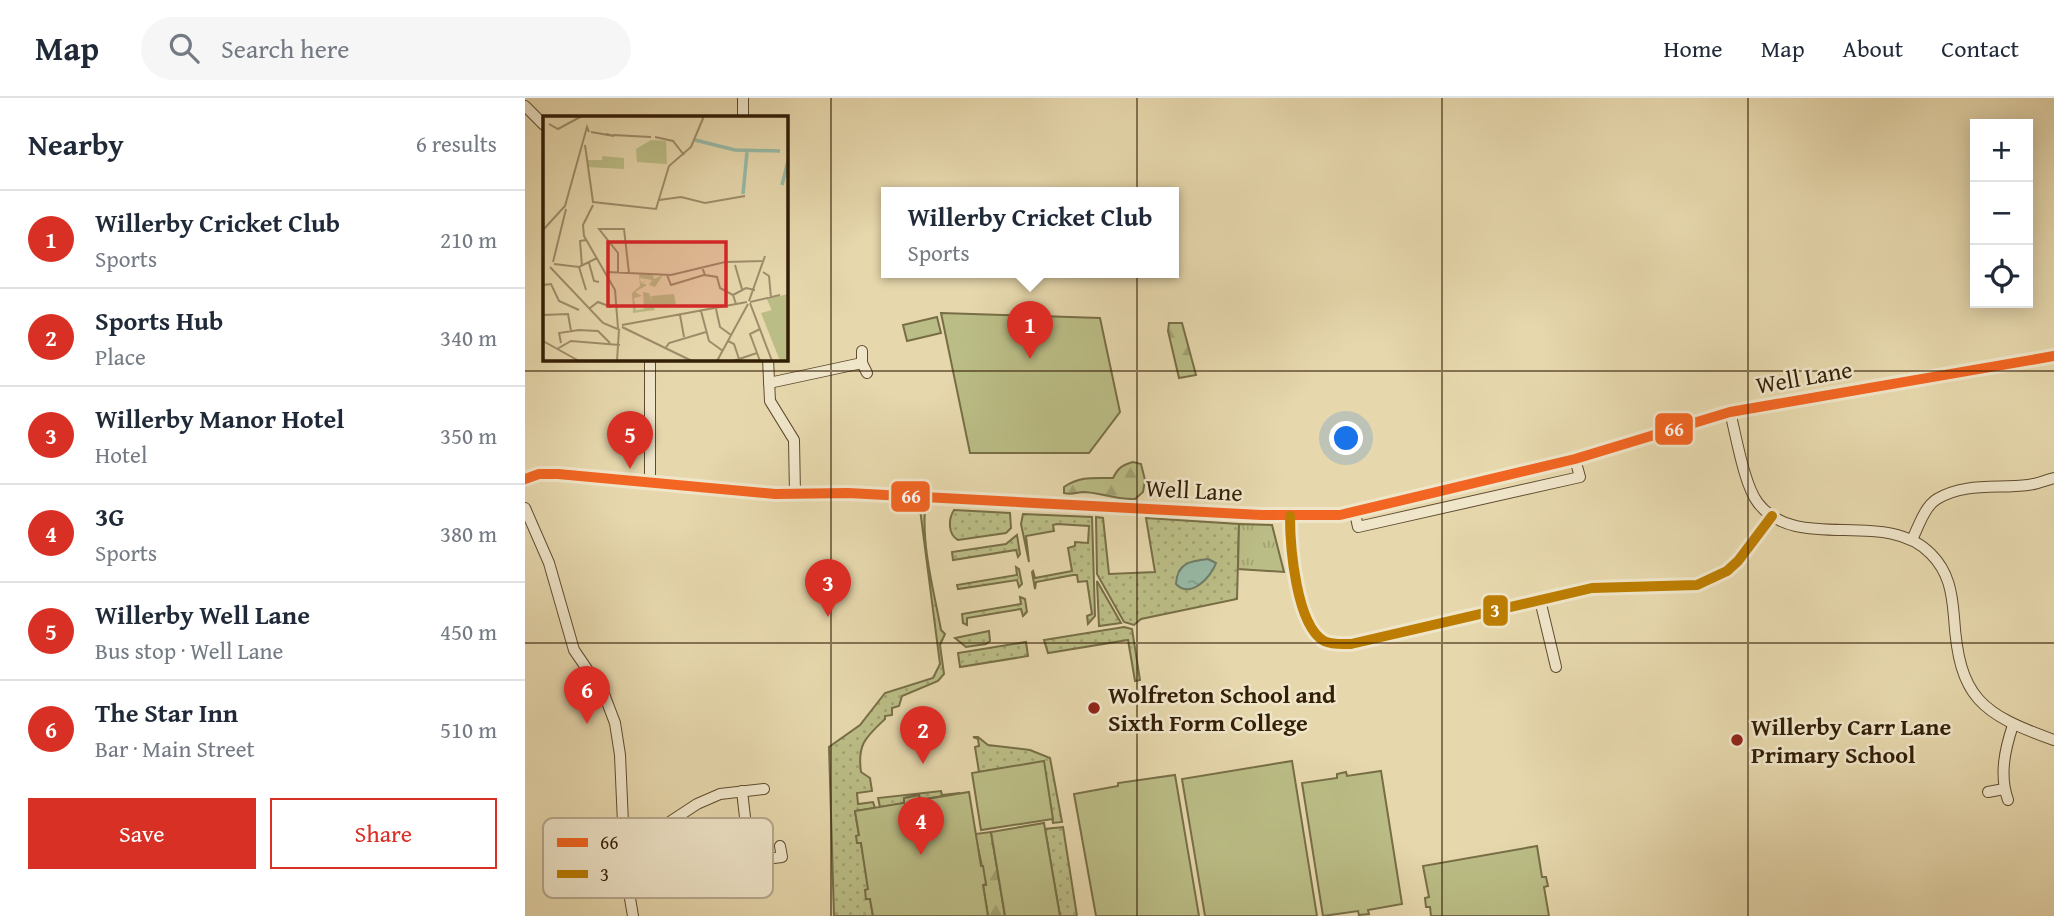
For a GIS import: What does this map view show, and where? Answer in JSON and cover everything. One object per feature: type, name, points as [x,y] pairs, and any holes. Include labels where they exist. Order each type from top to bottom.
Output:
[{"type":"street","points":[[743,98],[743,116]]},
{"type":"street","points":[[525,106],[543,124]]},
{"type":"street","points":[[769,383],[864,368],[862,351]]},
{"type":"street","name":"Well Lane","points":[[525,479],[539,474],[558,474],[795,494],[872,494],[1333,516],[1355,513],[1575,459],[1730,412],[2054,356]]},
{"type":"street","points":[[650,360],[650,483]]},
{"type":"street","points":[[768,360],[770,401],[794,440],[795,494]]},
{"type":"street","points":[[1730,412],[1749,485],[1758,503],[1772,516],[1790,524],[1811,528],[1891,533],[1912,540],[1930,553],[1950,583],[1954,600],[1957,650],[1962,671],[1973,695],[1987,709],[2013,725],[2054,740]]},
{"type":"street","points":[[1355,513],[1353,528],[1580,477],[1575,459]]},
{"type":"street","points":[[1912,540],[1921,520],[1936,499],[1957,491],[1985,486],[2028,485],[2054,478]]},
{"type":"street","points":[[525,508],[549,563],[574,650],[604,694],[614,717],[620,755],[622,818]]},
{"type":"street","points":[[1290,516],[1292,562],[1306,618],[1314,632],[1325,641],[1337,645],[1591,588],[1697,585],[1727,571],[1738,561],[1772,516]]},
{"type":"street","points":[[1540,600],[1555,667]]},
{"type":"street","points":[[1988,792],[2006,795],[2005,752],[2013,725]]},
{"type":"street","points":[[674,818],[708,798],[764,789]]},
{"type":"street","points":[[742,791],[745,818]]},
{"type":"street","points":[[773,858],[782,857],[780,846]]},
{"type":"street","points":[[630,898],[633,916]]},
{"type":"green space","points":[[941,313],[1100,318],[1120,412],[1089,453],[970,453]]},
{"type":"green space","points":[[937,317],[941,333],[907,341],[903,325]]},
{"type":"green space","points":[[1169,323],[1182,323],[1196,375],[1179,378],[1168,331]]},
{"type":"green space","points":[[1133,462],[1141,464],[1145,480],[1143,492],[1135,499],[1089,492],[1064,493],[1064,487],[1076,481],[1087,478],[1113,478],[1121,467]]},
{"type":"green space","points":[[920,509],[925,509],[929,570],[941,630],[945,634],[940,645],[944,674],[938,681],[902,696],[899,706],[892,708],[892,715],[885,716],[864,742],[860,754],[861,772],[870,778],[872,791],[857,793],[858,804],[873,802],[875,808],[855,811],[859,835],[857,843],[861,843],[873,916],[834,916],[829,747],[860,725],[885,693],[933,678],[940,664]]},
{"type":"green space","points":[[954,510],[1010,513],[1011,528],[1006,533],[958,540],[952,534],[950,526]]},
{"type":"green space","points":[[1023,514],[1092,517],[1095,616],[1088,624],[1087,616],[1092,614],[1087,581],[1078,582],[1077,575],[1073,575],[1036,582],[1035,589],[1032,572],[1035,578],[1072,571],[1068,548],[1075,546],[1075,542],[1088,543],[1089,526],[1057,524],[1053,525],[1054,531],[1026,536],[1029,562],[1021,524]]},
{"type":"green space","points":[[1096,517],[1103,518],[1109,574],[1155,572],[1146,518],[1239,524],[1237,599],[1141,619],[1134,625],[1124,622],[1097,574]]},
{"type":"green space","points":[[1239,524],[1272,525],[1284,572],[1238,569]]},
{"type":"green space","points":[[1017,535],[1020,554],[1018,557],[1016,550],[953,560],[952,552],[1006,544]]},
{"type":"green space","points":[[1016,567],[1019,569],[1022,584],[1019,587],[1017,580],[958,589],[957,585],[1017,575]]},
{"type":"green space","points":[[1097,581],[1121,623],[1099,626]]},
{"type":"green space","points":[[1020,597],[1025,599],[1027,612],[1023,616],[1021,609],[967,618],[967,625],[963,623],[962,614],[1021,604]]},
{"type":"green space","points":[[1124,627],[1132,629],[1140,680],[1135,681],[1128,640],[1048,653],[1044,640]]},
{"type":"green space","points":[[989,631],[990,641],[986,644],[966,647],[955,638]]},
{"type":"green space","points":[[1026,642],[1028,656],[960,667],[958,653]]},
{"type":"green space","points":[[973,737],[978,737],[988,745],[1030,750],[1050,758],[1062,822],[1053,823],[1043,762],[979,772],[975,747],[979,746],[978,739]]},
{"type":"green space","points":[[1044,761],[1053,819],[981,830],[972,773]]},
{"type":"green space","points":[[1292,761],[1317,916],[1205,916],[1182,779]]},
{"type":"green space","points":[[1381,771],[1402,904],[1368,910],[1369,914],[1359,915],[1358,911],[1323,916],[1302,783],[1337,778],[1337,774],[1346,772],[1347,776]]},
{"type":"green space","points":[[1175,775],[1199,916],[1096,916],[1074,794],[1118,786],[1118,783]]},
{"type":"green space","points":[[941,791],[942,795],[960,793],[920,800],[919,795],[904,798],[905,803],[880,807],[878,798]]},
{"type":"green space","points":[[969,792],[986,884],[983,885],[988,916],[873,916],[870,899],[866,899],[865,890],[868,889],[861,843],[857,843],[856,836],[859,835],[855,811],[904,803],[904,798],[919,795],[920,800]]},
{"type":"green space","points":[[1044,823],[1060,916],[1005,916],[991,832]]},
{"type":"green space","points":[[1063,827],[1077,916],[1060,916],[1045,829]]},
{"type":"green space","points":[[991,832],[1005,916],[988,916],[983,885],[986,885],[975,834]]},
{"type":"green space","points":[[1537,846],[1542,877],[1546,877],[1548,886],[1544,887],[1549,916],[1431,916],[1430,907],[1426,907],[1425,898],[1429,897],[1423,866]]},
{"type":"water","points":[[1208,559],[1216,563],[1210,575],[1199,585],[1187,589],[1176,584],[1182,567]]},
{"type":"transit line","name":"66","points":[[525,479],[539,474],[558,474],[775,494],[848,493],[1261,515],[1340,515],[1575,459],[1730,412],[2054,356]]},
{"type":"transit line","name":"3","points":[[1290,516],[1297,584],[1307,619],[1324,641],[1341,644],[1351,644],[1592,588],[1697,585],[1727,571],[1738,561],[1772,516]]},
{"type":"place","name":"Willerby Cricket Club","points":[[1030,359]]},
{"type":"place","name":"Willerby Well Lane","points":[[630,469]]},
{"type":"place","name":"Willerby Manor Hotel","points":[[828,617]]},
{"type":"place","name":"Wolfreton School and Sixth Form College","points":[[1094,708]]},
{"type":"place","name":"The Star Inn","points":[[587,724]]},
{"type":"place","name":"Willerby Carr Lane Primary School","points":[[1737,740]]},
{"type":"place","name":"Sports Hub","points":[[923,764]]},
{"type":"place","name":"3G","points":[[921,855]]}]
